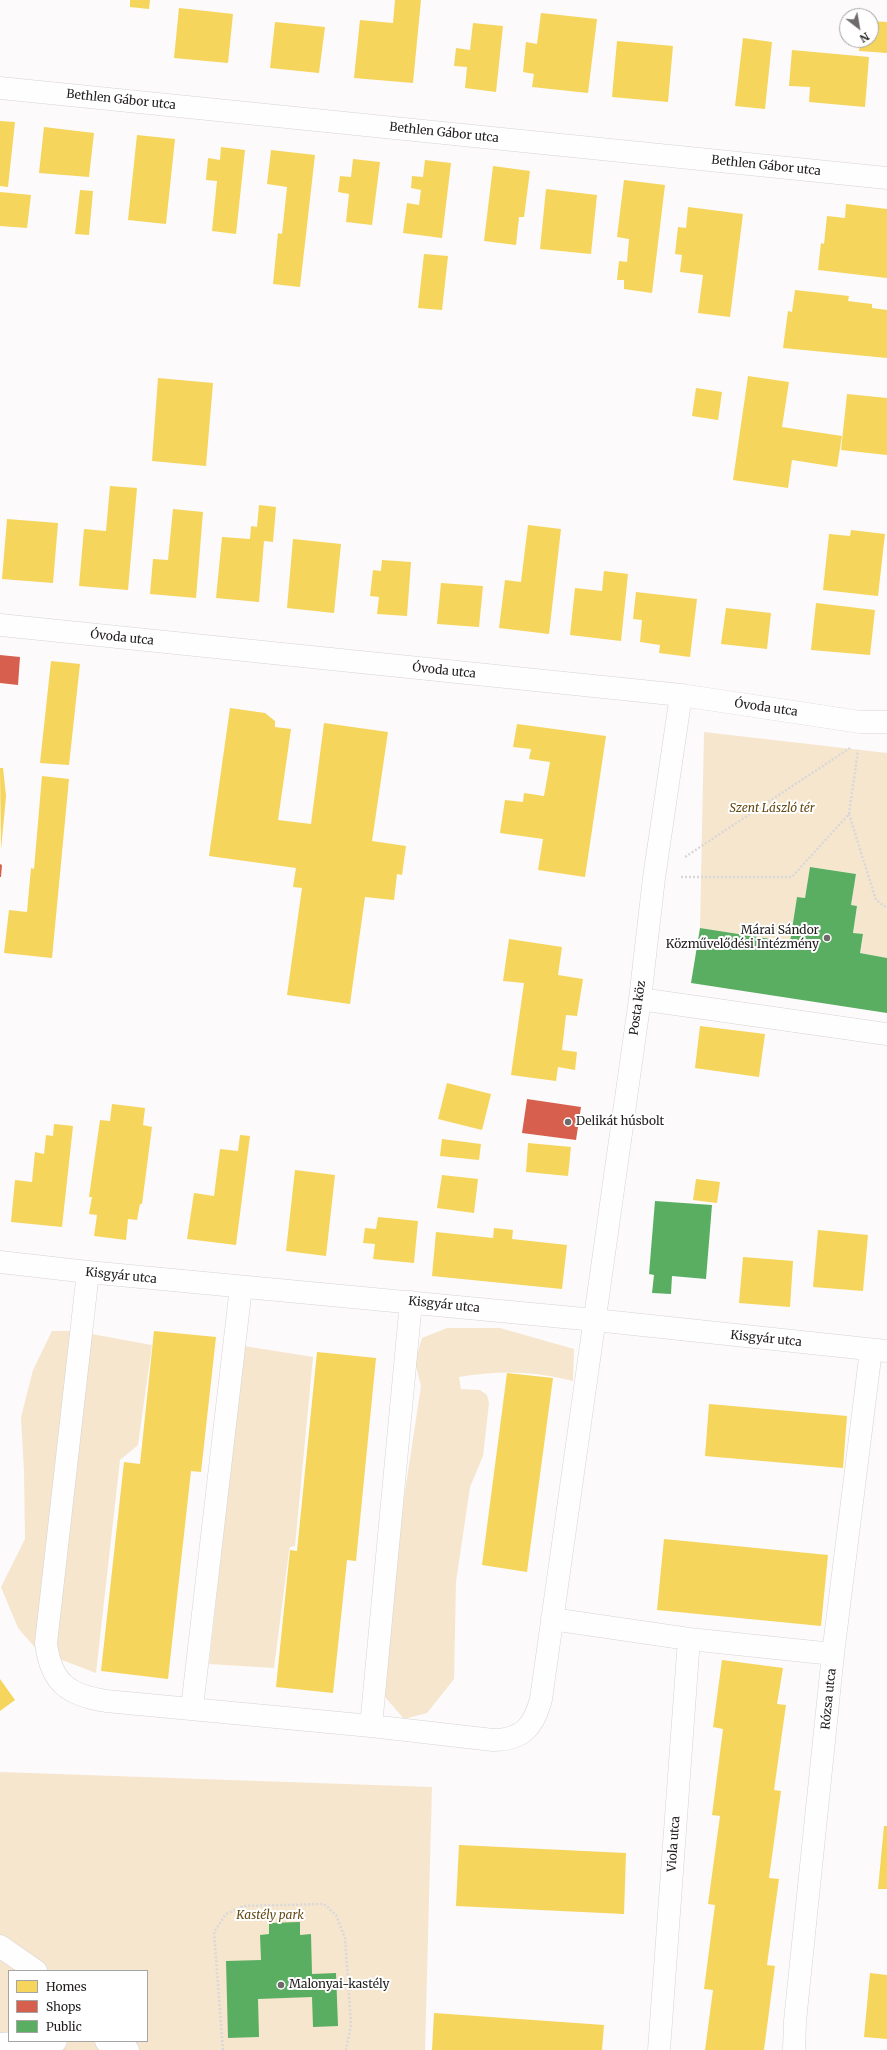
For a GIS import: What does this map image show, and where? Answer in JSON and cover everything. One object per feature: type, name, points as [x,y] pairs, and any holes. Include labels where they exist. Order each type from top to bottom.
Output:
[{"type":"street","name":"Bethlen Gábor utca","points":[[0,88],[887,178]]},
{"type":"street","name":"Óvoda utca","points":[[0,625],[681,696],[859,732],[887,722]]},
{"type":"street","name":"Posta köz","points":[[88,1272],[46,1643],[47,1652],[56,1678],[66,1688],[78,1695],[106,1701],[371,1726],[493,1740],[511,1739],[519,1735],[531,1724],[539,1708],[552,1620],[640,999],[654,878],[681,696]]},
{"type":"street","points":[[640,999],[887,1034]]},
{"type":"street","name":"Kisgyár utca","points":[[0,1262],[241,1287],[595,1320],[879,1351]]},
{"type":"street","points":[[192,1708],[241,1287]]},
{"type":"street","points":[[371,1726],[412,1302]]},
{"type":"street","name":"Rózsa utca","points":[[794,2050],[795,2021],[833,1654],[879,1351]]},
{"type":"street","points":[[552,1620],[689,1639],[833,1654]]},
{"type":"street","name":"Viola utca","points":[[659,2050],[689,1639]]},
{"type":"street","points":[[0,1946],[35,1970]]},
{"type":"street","points":[[0,2044],[37,2042]]},
{"type":"street","points":[[108,2042],[128,2050]]},
{"type":"path","points":[[859,732],[849,814],[876,900],[887,908]]},
{"type":"path","points":[[654,878],[859,732]]},
{"type":"path","points":[[654,878],[792,877],[849,814]]},
{"type":"path","points":[[223,2050],[214,1932],[226,1914],[243,1906],[324,1904],[336,1915],[346,1938],[351,2025],[346,2050]]},
{"type":"green space","name":"Szent László tér","points":[[704,732],[887,753],[887,958],[860,953],[863,935],[853,933],[857,906],[851,905],[856,874],[810,867],[805,898],[797,897],[790,942],[700,928]]},
{"type":"green space","points":[[447,1328],[500,1328],[574,1349],[573,1381],[530,1373],[489,1373],[459,1377],[461,1389],[480,1390],[487,1395],[489,1403],[483,1456],[470,1487],[456,1582],[454,1679],[427,1713],[404,1719],[385,1697],[384,1630],[421,1386],[415,1362],[422,1338]]},
{"type":"green space","points":[[52,1331],[75,1331],[152,1345],[138,1445],[120,1460],[96,1673],[38,1651],[18,1628],[1,1587],[25,1539],[24,1471],[21,1417],[33,1370]]},
{"type":"green space","points":[[244,1346],[313,1357],[295,1546],[290,1547],[289,1551],[274,1668],[209,1664]]},
{"type":"green space","name":"Kastély park","points":[[0,1772],[432,1787],[425,2050],[0,2050]]},
{"type":"building: Homes","points":[[130,0],[150,0],[149,9],[130,7]]},
{"type":"building: Homes","points":[[395,0],[421,0],[413,83],[354,78],[360,20],[393,23]]},
{"type":"building: Homes","points":[[179,8],[233,14],[228,63],[174,58]]},
{"type":"building: Homes","points":[[541,13],[597,19],[588,93],[532,87],[534,74],[523,72],[526,42],[537,44]]},
{"type":"building: Homes","points":[[275,22],[325,27],[319,73],[270,68]]},
{"type":"building: Homes","points":[[879,22],[887,22],[887,53],[859,51],[859,48],[879,48]]},
{"type":"building: Homes","points":[[473,23],[503,26],[496,92],[465,88],[467,67],[454,66],[456,48],[470,50]]},
{"type":"building: Homes","points":[[743,38],[772,42],[765,109],[735,106]]},
{"type":"building: Homes","points":[[617,41],[673,46],[668,102],[612,97]]},
{"type":"building: Homes","points":[[792,50],[869,57],[865,107],[809,102],[810,87],[789,86]]},
{"type":"building: Homes","points":[[0,121],[15,122],[8,187],[0,186]]},
{"type":"building: Homes","points":[[44,127],[94,133],[89,177],[39,173]]},
{"type":"building: Homes","points":[[137,135],[175,139],[166,224],[128,220]]},
{"type":"building: Homes","points":[[221,147],[245,150],[236,234],[212,231],[217,181],[206,180],[208,158],[220,160]]},
{"type":"building: Homes","points":[[271,150],[315,155],[300,287],[273,284],[278,233],[282,234],[287,187],[267,184]]},
{"type":"building: Homes","points":[[353,159],[380,162],[372,225],[346,222],[349,194],[338,192],[340,176],[351,177]]},
{"type":"building: Homes","points":[[425,160],[451,163],[442,238],[403,233],[407,203],[419,205],[421,190],[411,188],[412,176],[423,177]]},
{"type":"building: Homes","points":[[493,166],[530,171],[524,217],[519,217],[516,245],[484,241]]},
{"type":"building: Homes","points":[[624,180],[665,185],[652,293],[624,289],[624,280],[617,280],[619,261],[627,262],[629,239],[617,237]]},
{"type":"building: Homes","points":[[546,189],[597,195],[591,254],[540,249]]},
{"type":"building: Homes","points":[[80,190],[93,191],[89,235],[75,234]]},
{"type":"building: Homes","points":[[0,192],[31,195],[27,228],[0,226]]},
{"type":"building: Homes","points":[[846,204],[887,209],[887,278],[818,270],[821,243],[824,244],[827,216],[845,218]]},
{"type":"building: Homes","points":[[688,207],[743,214],[730,317],[698,313],[703,275],[680,272],[682,255],[675,254],[678,227],[686,228]]},
{"type":"building: Homes","points":[[424,254],[448,256],[442,310],[418,308]]},
{"type":"building: Homes","points":[[795,290],[849,296],[848,301],[872,304],[872,308],[887,310],[887,358],[783,348],[788,311],[792,312]]},
{"type":"building: Homes","points":[[748,376],[789,382],[782,427],[842,436],[837,467],[792,460],[788,488],[733,480]]},
{"type":"building: Homes","points":[[158,378],[213,383],[206,466],[152,461]]},
{"type":"building: Homes","points":[[696,388],[722,392],[718,420],[692,416]]},
{"type":"building: Homes","points":[[847,394],[887,398],[887,455],[841,450]]},
{"type":"building: Homes","points":[[110,486],[137,488],[128,590],[79,586],[84,529],[106,531]]},
{"type":"building: Homes","points":[[259,505],[276,507],[273,542],[264,541],[259,602],[216,598],[222,537],[250,539],[251,526],[257,527]]},
{"type":"building: Homes","points":[[173,509],[203,512],[196,598],[150,594],[153,559],[168,560]]},
{"type":"building: Homes","points":[[7,519],[58,523],[53,583],[2,579]]},
{"type":"building: Homes","points":[[528,525],[561,529],[549,634],[499,628],[505,580],[521,582]]},
{"type":"building: Homes","points":[[851,530],[885,534],[878,596],[823,590],[829,534],[850,536]]},
{"type":"building: Homes","points":[[293,539],[341,544],[334,613],[287,608]]},
{"type":"building: Homes","points":[[382,560],[411,562],[407,616],[377,614],[379,597],[370,596],[373,570],[381,571]]},
{"type":"building: Homes","points":[[604,571],[628,574],[621,641],[570,635],[575,588],[602,591]]},
{"type":"building: Homes","points":[[441,583],[483,586],[479,627],[437,624]]},
{"type":"building: Homes","points":[[636,592],[697,599],[690,657],[659,653],[660,645],[640,642],[642,620],[633,619]]},
{"type":"building: Homes","points":[[816,603],[875,610],[870,655],[811,650]]},
{"type":"building: Homes","points":[[726,608],[771,613],[767,649],[721,644]]},
{"type":"building: Homes","points":[[51,661],[80,664],[69,765],[40,763]]},
{"type":"building: Homes","points":[[230,708],[265,713],[275,721],[275,727],[291,729],[278,820],[311,824],[324,723],[388,732],[372,841],[406,846],[402,875],[397,874],[394,900],[365,897],[350,1004],[287,995],[302,888],[293,887],[296,868],[209,856]]},
{"type":"building: Homes","points":[[517,724],[606,736],[585,877],[538,870],[543,839],[500,833],[505,800],[523,802],[524,793],[544,796],[550,762],[529,759],[531,749],[513,747]]},
{"type":"building: Homes","points":[[0,768],[3,768],[6,796],[1,850]]},
{"type":"building: Homes","points":[[42,776],[69,779],[52,958],[4,953],[9,910],[27,912],[31,868],[34,869]]},
{"type":"building: Homes","points":[[509,939],[562,947],[558,975],[583,979],[577,1016],[566,1015],[562,1050],[577,1052],[575,1070],[558,1067],[556,1081],[511,1075],[524,983],[503,981]]},
{"type":"building: Homes","points":[[700,1026],[765,1034],[759,1077],[695,1068]]},
{"type":"building: Homes","points":[[447,1083],[491,1094],[482,1130],[438,1119]]},
{"type":"building: Homes","points":[[112,1104],[145,1108],[143,1125],[152,1127],[142,1204],[140,1204],[137,1220],[128,1219],[126,1240],[94,1236],[97,1215],[89,1214],[92,1197],[89,1197],[100,1120],[110,1121]]},
{"type":"building: Homes","points":[[54,1124],[73,1126],[62,1227],[11,1222],[15,1180],[32,1182],[35,1152],[44,1154],[46,1135],[53,1136]]},
{"type":"building: Homes","points":[[240,1135],[250,1136],[236,1245],[187,1239],[194,1193],[214,1196],[220,1149],[238,1151]]},
{"type":"building: Homes","points":[[442,1139],[481,1144],[479,1160],[440,1156]]},
{"type":"building: Homes","points":[[528,1143],[571,1147],[568,1176],[526,1172]]},
{"type":"building: Homes","points":[[295,1170],[335,1175],[326,1256],[286,1251]]},
{"type":"building: Homes","points":[[442,1175],[478,1179],[474,1213],[437,1208]]},
{"type":"building: Homes","points":[[696,1179],[720,1182],[717,1203],[693,1200]]},
{"type":"building: Homes","points":[[378,1217],[418,1221],[414,1263],[373,1259],[375,1244],[363,1243],[365,1228],[376,1229]]},
{"type":"building: Homes","points":[[494,1228],[513,1230],[512,1239],[567,1245],[562,1289],[432,1276],[436,1232],[493,1238]]},
{"type":"building: Homes","points":[[818,1230],[868,1235],[863,1291],[813,1287]]},
{"type":"building: Homes","points":[[743,1257],[793,1261],[790,1307],[739,1303]]},
{"type":"building: Homes","points":[[154,1331],[216,1337],[201,1472],[191,1471],[168,1679],[101,1671],[124,1462],[140,1464]]},
{"type":"building: Homes","points":[[317,1352],[376,1358],[356,1561],[347,1560],[333,1693],[276,1687],[290,1550],[297,1551]]},
{"type":"building: Homes","points":[[507,1373],[553,1378],[527,1572],[482,1565]]},
{"type":"building: Homes","points":[[709,1404],[847,1416],[843,1468],[705,1456]]},
{"type":"building: Homes","points":[[664,1539],[828,1555],[821,1626],[657,1610]]},
{"type":"building: Homes","points":[[722,1660],[783,1668],[777,1704],[786,1705],[774,1790],[781,1791],[769,1878],[779,1879],[767,1965],[775,1966],[764,2050],[705,2050],[713,1990],[704,1989],[715,1905],[708,1904],[720,1816],[712,1815],[723,1729],[713,1727]]},
{"type":"building: Homes","points":[[0,1679],[15,1700],[0,1711]]},
{"type":"building: Homes","points":[[884,1826],[887,1826],[887,1889],[878,1889]]},
{"type":"building: Homes","points":[[459,1845],[626,1853],[624,1914],[456,1906]]},
{"type":"building: Homes","points":[[870,1973],[887,1975],[887,2039],[864,2037]]},
{"type":"building: Homes","points":[[434,2013],[604,2025],[602,2050],[432,2050]]},
{"type":"building: Shops","points":[[0,655],[20,657],[18,685],[0,683]]},
{"type":"building: Shops","points":[[0,864],[2,865],[1,877],[0,877]]},
{"type":"building: Shops","points":[[527,1099],[581,1107],[576,1140],[522,1133]]},
{"type":"building: Public","name":"Márai Sándor Közművelődési Intézmény","points":[[810,867],[856,874],[851,905],[857,906],[853,933],[863,934],[860,953],[887,958],[887,1013],[691,983],[700,928],[790,942],[797,897],[805,898]]},
{"type":"building: Public","points":[[655,1201],[712,1205],[706,1279],[672,1276],[671,1294],[652,1293],[654,1275],[649,1274]]},
{"type":"building: Public","name":"Malonyai-kastély","points":[[300,1922],[300,1935],[311,1934],[312,1974],[336,1973],[338,2026],[313,2027],[312,1997],[258,1999],[259,2037],[228,2038],[226,1961],[261,1960],[260,1935],[269,1934],[269,1923]]},
{"type":"place","name":"Márai Sándor Közművelődési Intézmény","points":[[827,938]]},
{"type":"place","name":"Delikát húsbolt","points":[[568,1122]]},
{"type":"place","name":"Malonyai-kastély","points":[[281,1985]]}]
